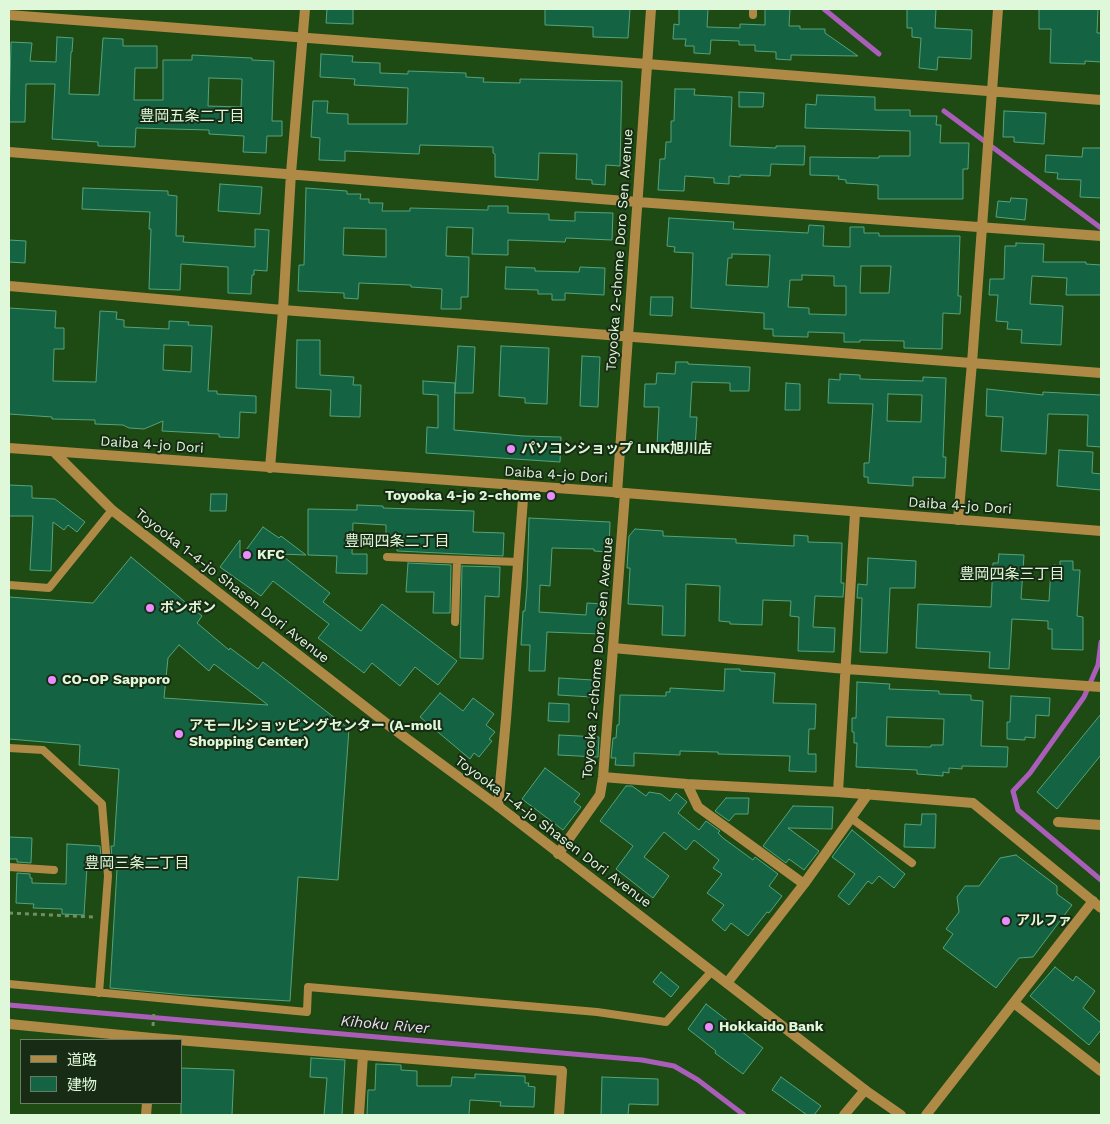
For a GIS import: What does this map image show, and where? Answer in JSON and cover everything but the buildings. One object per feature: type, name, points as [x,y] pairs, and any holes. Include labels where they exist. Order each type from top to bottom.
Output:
[{"type":"street","points":[[270,468],[305,9]]},
{"type":"street","name":"Toyooka 2-chome Doro Sen Avenue","points":[[558,854],[600,795],[603,777],[613,648],[627,337],[651,9]]},
{"type":"street","points":[[958,520],[972,363],[998,9]]},
{"type":"street","points":[[9,16],[1101,100]]},
{"type":"street","points":[[9,152],[638,202],[1101,236]]},
{"type":"street","points":[[9,286],[283,310],[1101,373]]},
{"type":"street","name":"Daiba 4-jo Dori","points":[[9,448],[621,493],[1101,531]]},
{"type":"street","name":"Toyooka 1-4-jo Shasen Dori Avenue","points":[[54,452],[112,510],[865,1090],[902,1115]]},
{"type":"street","points":[[498,806],[524,486]]},
{"type":"street","points":[[838,792],[856,513]]},
{"type":"street","points":[[613,648],[846,669],[1101,687]]},
{"type":"street","points":[[603,777],[687,784],[868,794],[973,803],[1097,905],[1014,1003],[926,1115]]},
{"type":"street","points":[[687,784],[698,807],[804,884]]},
{"type":"street","points":[[727,983],[804,884],[868,794]]},
{"type":"street","points":[[1058,822],[1101,826]]},
{"type":"street","points":[[1014,1003],[1101,1071]]},
{"type":"street","points":[[9,1024],[562,1071],[559,1115]]},
{"type":"street","points":[[359,1115],[363,1055]]},
{"type":"street","points":[[844,1115],[865,1090]]},
{"type":"lane","points":[[9,585],[49,588],[112,510]]},
{"type":"lane","points":[[387,557],[518,562]]},
{"type":"lane","points":[[455,622],[457,560]]},
{"type":"lane","points":[[9,748],[43,750],[102,804],[108,876],[99,993]]},
{"type":"lane","points":[[851,818],[912,862]]},
{"type":"lane","points":[[9,867],[54,870]]},
{"type":"lane","points":[[9,984],[308,1012],[308,987],[597,1012],[666,1022],[712,971]]},
{"type":"path","points":[[9,913],[104,918]]},
{"type":"path","points":[[152,1036],[154,1004]]},
{"type":"waterway","points":[[824,9],[879,54]]},
{"type":"waterway","points":[[944,111],[1101,228]]},
{"type":"waterway","points":[[1101,642],[1098,665],[1084,697],[1030,773],[1013,791],[1018,810],[1101,880]]},
{"type":"waterway","name":"Kihoku River","points":[[9,1005],[642,1060],[674,1066],[698,1080],[744,1115]]},
{"type":"place","name":"パソコンショップ LINK旭川店","points":[[511,449]]},
{"type":"place","name":"Toyooka 4-jo 2-chome","points":[[551,496]]},
{"type":"place","name":"KFC","points":[[247,555]]},
{"type":"place","name":"ボンボン","points":[[150,608]]},
{"type":"place","name":"CO-OP Sapporo","points":[[52,680]]},
{"type":"place","name":"アモールショッピングセンター (A-moll Shopping Center)","points":[[179,734]]},
{"type":"place","name":"アルファ","points":[[1006,921]]},
{"type":"place","name":"Hokkaido Bank","points":[[709,1027]]},
{"type":"district","name":"豊岡五条二丁目","points":[[192,117]]},
{"type":"district","name":"豊岡四条二丁目","points":[[397,542]]},
{"type":"district","name":"豊岡四条三丁目","points":[[1012,575]]},
{"type":"district","name":"豊岡三条二丁目","points":[[137,864]]}]
